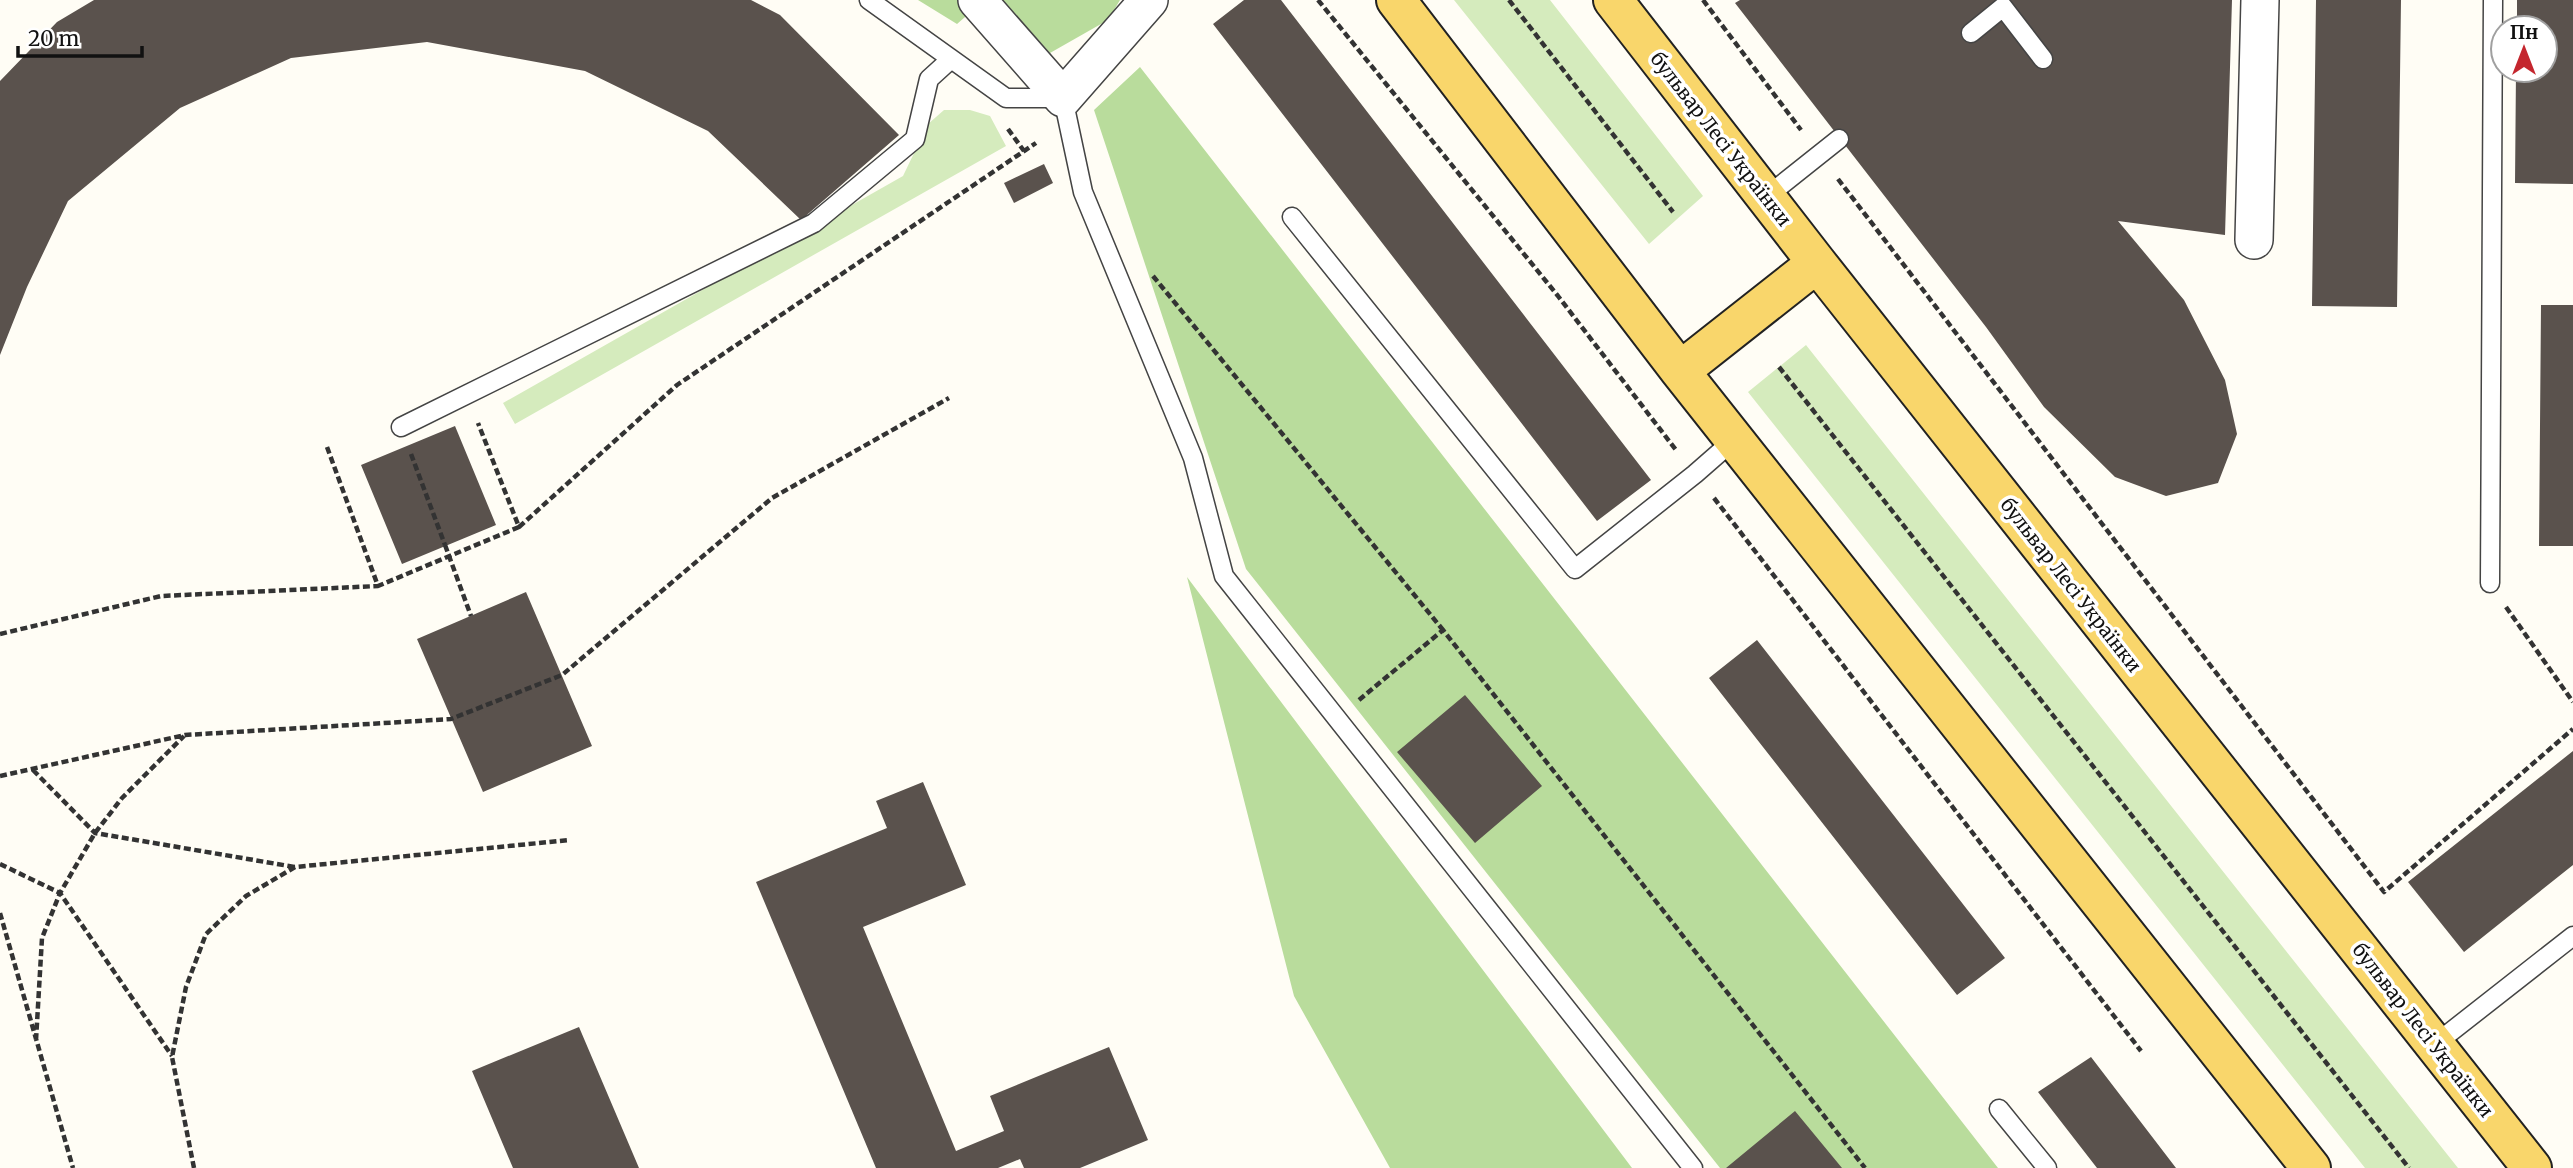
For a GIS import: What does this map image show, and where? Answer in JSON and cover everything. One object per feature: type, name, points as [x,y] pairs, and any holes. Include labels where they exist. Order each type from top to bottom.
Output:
[{"type":"main road","points":[[1396,0],[1681,371],[2311,1168]]},
{"type":"main road","name":"бульвар Лесі Українки","points":[[1614,0],[1817,263],[2532,1168]]},
{"type":"main road","points":[[1681,371],[1817,263]]},
{"type":"street","points":[[977,0],[1063,98],[1149,0]]},
{"type":"street","points":[[2254,240],[2260,0]]},
{"type":"lane","points":[[869,0],[1006,98],[1063,98],[1083,192],[1192,458],[1224,576],[1693,1168]]},
{"type":"lane","points":[[2490,583],[2493,0]]},
{"type":"lane","points":[[1971,33],[2003,7],[2043,60]]},
{"type":"lane","points":[[401,427],[814,223],[915,139],[929,79],[951,59]]},
{"type":"lane","points":[[1766,197],[1839,139]]},
{"type":"lane","points":[[1292,217],[1575,569],[1735,439]]},
{"type":"lane","points":[[2434,1045],[2573,936]]},
{"type":"lane","points":[[1999,1109],[2047,1168]]},
{"type":"path","points":[[1318,0],[1558,296],[2141,1051]]},
{"type":"path","points":[[1509,0],[1673,212]]},
{"type":"path","points":[[1703,0],[2384,892],[2573,729]]},
{"type":"path","points":[[0,634],[161,596],[378,586],[519,527],[677,385],[1036,143]]},
{"type":"path","points":[[1145,267],[1443,630],[1865,1168]]},
{"type":"path","points":[[1779,367],[2409,1168]]},
{"type":"path","points":[[0,776],[185,735],[451,719],[562,675],[772,498],[949,398]]},
{"type":"path","points":[[401,427],[471,616]]},
{"type":"path","points":[[486,446],[519,527]]},
{"type":"path","points":[[327,447],[378,586]]},
{"type":"path","points":[[2490,583],[2573,702]]},
{"type":"path","points":[[1337,719],[1443,630]]},
{"type":"path","points":[[36,1040],[42,938],[60,893],[95,833],[122,798],[185,735]]},
{"type":"path","points":[[33,769],[95,833],[295,867],[570,840]]},
{"type":"path","points":[[0,864],[60,893],[172,1057]]},
{"type":"path","points":[[194,1168],[172,1057],[186,987],[206,934],[246,896],[295,867]]},
{"type":"path","points":[[0,913],[72,1168]]},
{"type":"green space","points":[[918,0],[962,0],[972,11],[957,24]]},
{"type":"green space","points":[[1003,0],[1120,0],[1108,20],[1050,53]]},
{"type":"green space","points":[[1454,0],[1550,0],[1703,196],[1649,244]]},
{"type":"green space","points":[[1140,67],[1998,1168],[1720,1168],[1246,569],[1094,110]]},
{"type":"green space","points":[[944,110],[970,110],[990,116],[1006,146],[515,424],[503,403],[903,176],[928,124]]},
{"type":"green space","points":[[1806,345],[2458,1168],[2365,1168],[1748,392]]},
{"type":"green space","points":[[1187,577],[1632,1168],[1390,1168],[1294,996]]},
{"type":"building","points":[[94,0],[751,0],[780,15],[899,135],[801,220],[708,131],[585,71],[427,42],[291,58],[180,108],[68,201],[27,287],[0,355],[0,81],[57,22]]},
{"type":"building","points":[[1244,0],[1281,0],[1651,480],[1597,521],[1213,24]]},
{"type":"building","points":[[1740,0],[2232,0],[2225,235],[2118,221],[2184,300],[2225,380],[2237,434],[2218,483],[2166,496],[2115,477],[2044,407],[1986,327],[1735,3]]},
{"type":"building","points":[[2316,0],[2401,0],[2397,307],[2312,306]]},
{"type":"building","points":[[2517,0],[2573,0],[2573,184],[2515,183],[2516,84],[2559,84],[2559,14],[2517,14]]},
{"type":"building","points":[[1044,164],[1053,183],[1014,203],[1004,183]]},
{"type":"building","points":[[2541,305],[2573,305],[2573,546],[2539,546]]},
{"type":"building","points":[[455,426],[496,525],[402,564],[361,465]]},
{"type":"building","points":[[526,592],[592,746],[483,792],[417,639]]},
{"type":"building","points":[[1757,640],[2005,958],[1957,995],[1709,678]]},
{"type":"building","points":[[1465,695],[1542,786],[1475,843],[1397,752]]},
{"type":"building","points":[[2573,751],[2573,865],[2464,952],[2408,882]]},
{"type":"building","points":[[923,782],[966,885],[863,927],[956,1151],[1004,1131],[990,1096],[1109,1047],[1148,1140],[1080,1168],[1024,1168],[1020,1159],[998,1168],[876,1168],[756,882],[887,828],[876,801]]},
{"type":"building","points":[[579,1027],[639,1168],[513,1168],[472,1071]]},
{"type":"building","points":[[2091,1057],[2176,1168],[2097,1168],[2038,1092]]},
{"type":"building","points":[[1795,1111],[1842,1168],[1726,1168]]}]
